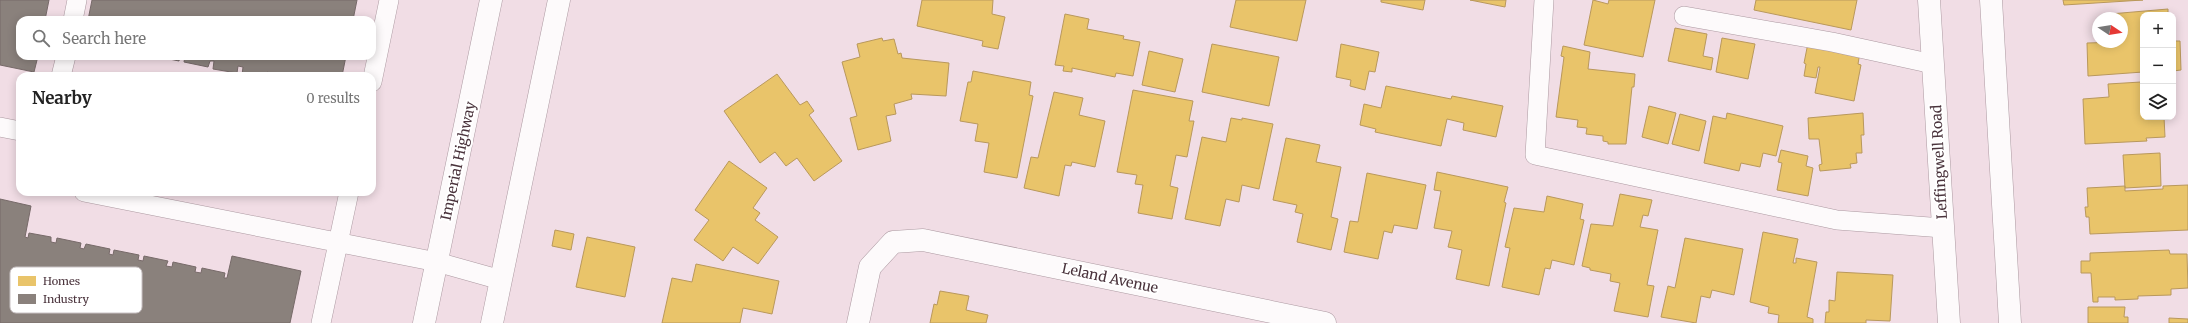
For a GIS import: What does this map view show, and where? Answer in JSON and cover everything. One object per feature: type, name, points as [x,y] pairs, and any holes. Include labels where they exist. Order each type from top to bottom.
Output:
[{"type":"main road","name":"Imperial Highway","points":[[424,323],[491,0]]},
{"type":"main road","points":[[492,323],[559,0]]},
{"type":"main road","name":"Leffingwell Road","points":[[1930,0],[1949,323]]},
{"type":"main road","points":[[1990,0],[2010,323]]},
{"type":"main road","name":"Leland Avenue","points":[[858,323],[870,267],[894,242],[923,240],[1246,315],[1325,323]]},
{"type":"lane","points":[[74,16],[77,0]]},
{"type":"lane","points":[[374,72],[389,0]]},
{"type":"lane","points":[[1544,0],[1535,154],[1837,220],[1943,228]]},
{"type":"lane","points":[[1684,16],[1832,42],[1933,64]]},
{"type":"lane","points":[[62,72],[65,60]]},
{"type":"lane","points":[[0,127],[16,130]]},
{"type":"lane","points":[[104,196],[437,262],[501,280]]},
{"type":"lane","points":[[321,323],[348,196]]},
{"type":"building: Homes","points":[[922,0],[993,0],[992,14],[1005,17],[998,49],[982,46],[983,41],[917,26]]},
{"type":"building: Homes","points":[[1236,0],[1306,0],[1297,41],[1230,27]]},
{"type":"building: Homes","points":[[1381,0],[1425,0],[1423,10],[1381,2]]},
{"type":"building: Homes","points":[[1470,0],[1506,0],[1505,7]]},
{"type":"building: Homes","points":[[1593,0],[1608,4],[1609,0],[1655,0],[1643,57],[1584,45]]},
{"type":"building: Homes","points":[[1756,0],[1857,0],[1851,30],[1754,10]]},
{"type":"building: Homes","points":[[2063,0],[2143,0],[2064,5]]},
{"type":"building: Homes","points":[[2168,9],[2168,12],[2140,12],[2140,72],[2088,76],[2087,43],[2092,43],[2092,48],[2128,48],[2128,12]]},
{"type":"building: Homes","points":[[1065,14],[1089,19],[1087,29],[1124,36],[1123,39],[1140,42],[1133,76],[1116,73],[1115,77],[1072,68],[1072,72],[1063,71],[1064,66],[1055,65]]},
{"type":"building: Homes","points":[[1675,28],[1707,34],[1703,56],[1713,58],[1711,70],[1668,61]]},
{"type":"building: Homes","points":[[882,38],[883,41],[894,39],[898,54],[901,53],[902,58],[949,63],[946,96],[911,94],[912,99],[894,104],[896,114],[886,116],[891,141],[858,150],[850,118],[857,116],[842,62],[860,57],[857,44]]},
{"type":"building: Homes","points":[[1722,38],[1755,44],[1748,79],[1716,72]]},
{"type":"building: Homes","points":[[2176,41],[2180,41],[2181,70],[2176,71]]},
{"type":"building: Homes","points":[[1808,43],[1860,52],[1858,64],[1861,65],[1854,101],[1815,93],[1820,67],[1818,67],[1816,78],[1804,76],[1806,64],[1804,63]]},
{"type":"building: Homes","points":[[1212,44],[1279,57],[1269,106],[1202,92]]},
{"type":"building: Homes","points":[[1341,44],[1379,52],[1375,72],[1369,71],[1365,90],[1350,86],[1351,80],[1336,77]]},
{"type":"building: Homes","points":[[1563,46],[1590,52],[1588,69],[1635,74],[1634,87],[1632,87],[1626,144],[1608,144],[1608,142],[1603,141],[1603,136],[1586,134],[1587,128],[1577,127],[1578,120],[1556,117],[1564,57],[1561,56]]},
{"type":"building: Homes","points":[[1149,51],[1183,59],[1175,92],[1142,85]]},
{"type":"building: Homes","points":[[973,71],[1031,82],[1029,95],[1033,96],[1017,178],[984,172],[989,143],[975,141],[978,124],[960,121],[968,82],[971,82]]},
{"type":"building: Homes","points":[[777,74],[800,105],[807,101],[814,111],[809,115],[842,161],[814,181],[797,158],[786,166],[775,152],[760,163],[724,111]]},
{"type":"building: Homes","points":[[2140,82],[2140,120],[2164,120],[2165,137],[2146,138],[2147,141],[2085,144],[2083,99],[2109,97],[2108,84]]},
{"type":"building: Homes","points":[[1386,86],[1451,99],[1452,96],[1503,106],[1496,137],[1463,130],[1464,123],[1447,119],[1441,146],[1375,132],[1376,129],[1360,125],[1364,104],[1381,108]]},
{"type":"building: Homes","points":[[1133,90],[1193,101],[1189,121],[1194,121],[1187,157],[1176,155],[1170,186],[1178,188],[1172,219],[1138,213],[1143,185],[1135,184],[1137,175],[1117,172]]},
{"type":"building: Homes","points":[[1054,92],[1083,98],[1079,115],[1105,121],[1095,167],[1072,162],[1071,166],[1065,165],[1059,196],[1024,188],[1031,157],[1038,158]]},
{"type":"building: Homes","points":[[1649,106],[1676,113],[1668,144],[1642,137]]},
{"type":"building: Homes","points":[[1727,113],[1783,126],[1776,156],[1763,153],[1760,167],[1741,163],[1739,171],[1704,163],[1713,116],[1726,119]]},
{"type":"building: Homes","points":[[1863,113],[1864,135],[1861,135],[1862,153],[1856,153],[1857,163],[1850,164],[1851,168],[1820,171],[1819,165],[1822,164],[1819,139],[1809,139],[1808,118]]},
{"type":"building: Homes","points":[[1680,114],[1706,121],[1699,151],[1672,144]]},
{"type":"building: Homes","points":[[1231,118],[1242,120],[1242,118],[1273,124],[1259,189],[1242,185],[1239,202],[1226,199],[1220,226],[1185,219],[1202,137],[1226,142]]},
{"type":"building: Homes","points":[[1286,138],[1320,145],[1316,162],[1341,167],[1331,217],[1338,219],[1331,250],[1297,242],[1303,214],[1295,212],[1297,205],[1273,200]]},
{"type":"building: Homes","points":[[1781,150],[1808,156],[1806,166],[1813,168],[1808,196],[1777,190],[1782,163],[1778,162]]},
{"type":"building: Homes","points":[[2160,153],[2161,186],[2125,188],[2123,155]]},
{"type":"building: Homes","points":[[729,161],[767,188],[753,208],[760,213],[755,220],[778,237],[758,264],[733,247],[723,261],[694,240],[709,220],[695,210]]},
{"type":"building: Homes","points":[[1437,172],[1508,187],[1489,286],[1456,279],[1462,250],[1448,247],[1452,231],[1434,228],[1441,191],[1434,190]]},
{"type":"building: Homes","points":[[1367,173],[1426,185],[1417,229],[1394,225],[1392,233],[1384,231],[1378,259],[1344,252],[1350,221],[1358,222]]},
{"type":"building: Homes","points":[[2188,185],[2188,230],[2090,234],[2089,217],[2086,217],[2085,207],[2088,207],[2087,188],[2125,186],[2125,191],[2163,189],[2163,186]]},
{"type":"building: Homes","points":[[1620,194],[1652,200],[1648,216],[1643,215],[1640,227],[1658,230],[1647,285],[1654,286],[1648,317],[1614,311],[1620,283],[1610,281],[1611,274],[1590,270],[1590,268],[1582,266],[1591,224],[1613,226]]},
{"type":"building: Homes","points":[[1547,196],[1583,204],[1580,219],[1584,220],[1574,265],[1552,260],[1550,269],[1545,268],[1539,295],[1502,287],[1510,248],[1505,247],[1514,208],[1544,212]]},
{"type":"building: Homes","points":[[555,230],[574,234],[571,250],[552,246]]},
{"type":"building: Homes","points":[[1763,232],[1798,239],[1793,263],[1796,263],[1796,258],[1817,262],[1807,317],[1813,319],[1813,323],[1778,323],[1779,315],[1768,313],[1769,307],[1750,302]]},
{"type":"building: Homes","points":[[587,237],[635,247],[625,297],[576,287]]},
{"type":"building: Homes","points":[[1685,238],[1743,249],[1734,295],[1712,290],[1710,298],[1701,296],[1696,323],[1661,317],[1668,286],[1675,288]]},
{"type":"building: Homes","points":[[2169,250],[2170,254],[2187,254],[2188,288],[2171,289],[2171,295],[2138,296],[2138,299],[2115,300],[2115,297],[2098,297],[2098,302],[2093,302],[2091,273],[2081,273],[2081,261],[2090,261],[2090,253]]},
{"type":"building: Homes","points":[[696,264],[779,281],[772,314],[743,308],[740,323],[662,323],[672,278],[692,282]]},
{"type":"building: Homes","points":[[1837,272],[1893,275],[1890,321],[1866,320],[1866,323],[1825,323],[1826,312],[1829,312],[1829,300],[1835,301]]},
{"type":"building: Homes","points":[[940,291],[969,296],[966,310],[988,315],[986,323],[930,323],[934,304],[937,305]]},
{"type":"building: Homes","points":[[2088,307],[2125,307],[2124,317],[2128,317],[2128,323],[2088,323]]},
{"type":"building: Homes","points":[[2169,318],[2188,319],[2188,323],[2169,323]]},
{"type":"building: Industry","points":[[0,0],[49,0],[46,16],[16,16],[16,60],[37,60],[34,72],[0,65]]},
{"type":"building: Industry","points":[[92,0],[357,0],[354,16],[89,16]]},
{"type":"building: Industry","points":[[184,60],[345,60],[343,72],[242,72],[243,67],[238,66],[237,72],[231,72],[213,69],[214,61],[210,61],[208,67],[184,62]]},
{"type":"building: Industry","points":[[0,199],[31,206],[25,237],[28,238],[29,233],[51,237],[51,242],[56,243],[57,238],[81,243],[80,248],[84,249],[86,244],[110,249],[109,254],[113,255],[114,250],[139,255],[138,260],[143,261],[144,256],[168,261],[166,266],[172,267],[173,262],[196,267],[195,272],[201,273],[202,268],[225,273],[224,278],[227,278],[232,256],[301,271],[290,323],[0,323]]}]
